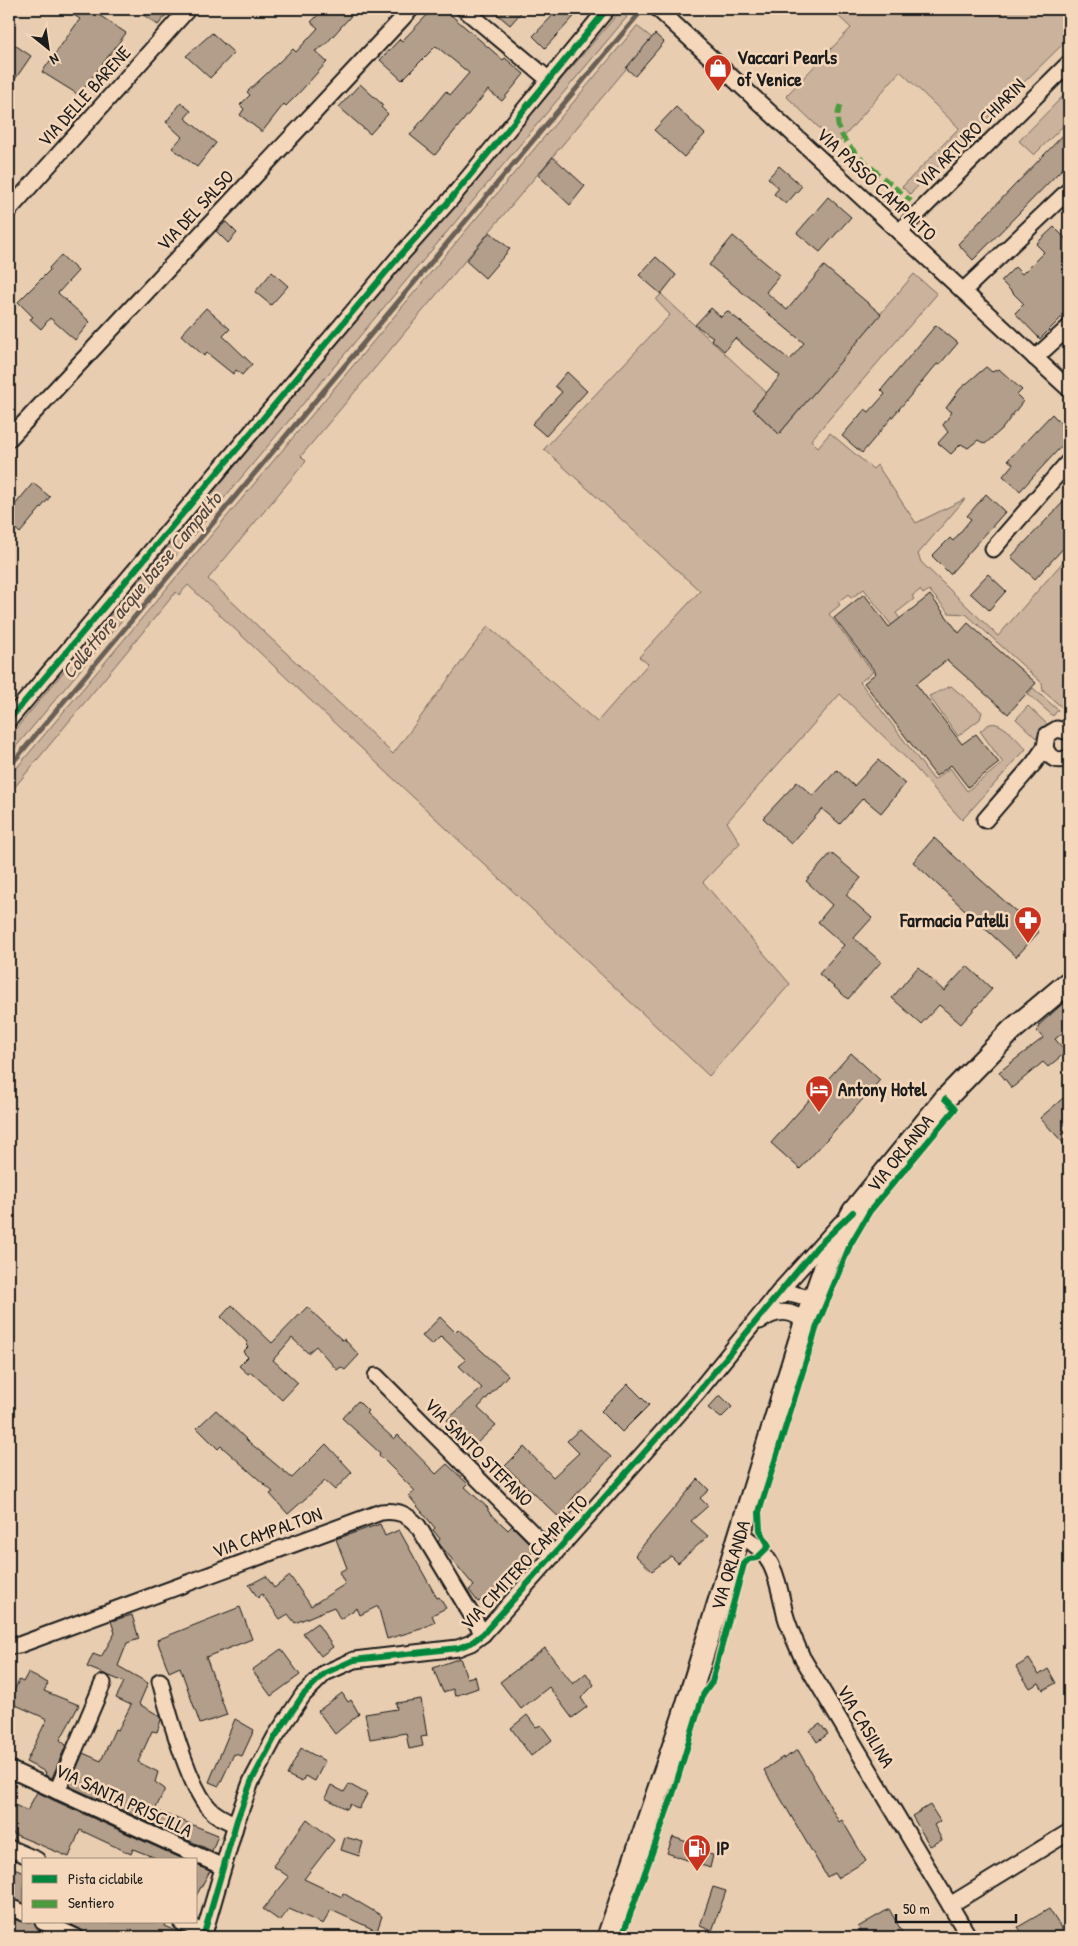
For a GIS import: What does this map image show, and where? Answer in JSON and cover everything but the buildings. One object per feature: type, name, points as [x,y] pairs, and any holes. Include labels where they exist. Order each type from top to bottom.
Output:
[{"type":"main road","name":"VIA ORLANDA","points":[[608,1937],[683,1718],[805,1323],[828,1258],[853,1212],[945,1099],[1012,1030],[1069,982]]},
{"type":"street","name":"VIA DELLE BARENE","points":[[9,210],[188,9]]},
{"type":"street","name":"VIA DEL SALSO","points":[[9,439],[411,9]]},
{"type":"street","points":[[464,9],[548,79]]},
{"type":"street","points":[[9,720],[398,258],[449,201],[607,9]]},
{"type":"street","name":"VIA PASSO CAMPALTO","points":[[660,11],[1069,389]]},
{"type":"street","name":"VIA ARTURO CHIARIN","points":[[899,232],[1069,63]]},
{"type":"street","points":[[963,291],[1069,190]]},
{"type":"street","points":[[1035,358],[1069,327]]},
{"type":"street","points":[[993,549],[1069,461]]},
{"type":"street","points":[[984,820],[1034,763],[1045,747],[1048,735],[1052,732],[1064,730],[1069,732]]},
{"type":"street","points":[[1045,747],[1047,753],[1056,760],[1069,757]]},
{"type":"street","name":"VIA CIMITERO CAMPALTO","points":[[204,1935],[235,1824],[251,1782],[274,1737],[303,1695],[325,1673],[354,1660],[458,1648],[471,1643],[483,1634],[745,1336],[773,1299],[817,1247],[853,1212]]},
{"type":"street","points":[[773,1299],[790,1293],[814,1298]]},
{"type":"street","name":"VIA CIMITERO CAMPALTO","points":[[745,1336],[762,1320],[777,1312],[789,1312],[798,1316],[805,1323]]},
{"type":"street","name":"VIA SANTO STEFANO","points":[[376,1376],[554,1555]]},
{"type":"street","name":"VIA CAMPALTON","points":[[9,1646],[19,1645],[381,1512],[393,1510],[403,1513],[418,1526],[483,1634]]},
{"type":"street","name":"VIA CASILINA","points":[[739,1534],[760,1548],[768,1558],[779,1584],[786,1616],[802,1657],[969,1937]]},
{"type":"street","points":[[160,1681],[174,1728],[200,1795],[208,1807],[218,1816],[235,1824]]},
{"type":"street","points":[[56,1791],[103,1683]]},
{"type":"street","name":"VIA SANTA PRISCILLA","points":[[9,1769],[223,1868]]},
{"type":"street","points":[[950,1906],[1069,1832]]},
{"type":"street","points":[[9,1848],[32,1858]]},
{"type":"street","points":[[9,1906],[22,1912]]},
{"type":"street","points":[[47,1924],[76,1937]]},
{"type":"street","points":[[184,1924],[204,1935]]},
{"type":"shaded area","points":[[831,9],[1069,9],[1069,38],[910,194],[902,187],[959,128],[900,71],[837,145],[786,96],[851,28]]},
{"type":"shaded area","points":[[620,11],[627,17],[9,755],[9,737],[417,248]]},
{"type":"shaded area","points":[[637,26],[652,38],[301,456],[306,461],[208,579],[393,754],[488,626],[597,722],[648,664],[639,657],[700,591],[544,449],[670,315],[656,300],[661,294],[766,392],[753,409],[779,434],[914,274],[937,294],[811,440],[818,447],[830,433],[873,469],[877,465],[916,523],[965,499],[918,554],[921,562],[998,636],[1069,555],[1069,706],[1067,705],[1064,709],[1043,691],[1042,683],[966,614],[949,613],[929,590],[923,594],[920,590],[912,596],[914,599],[896,613],[915,640],[898,634],[864,589],[851,598],[848,594],[838,602],[840,605],[829,614],[873,672],[860,682],[934,780],[950,768],[967,791],[1003,763],[980,731],[990,724],[1000,725],[1005,728],[1026,749],[962,820],[909,761],[840,694],[727,822],[740,843],[703,882],[790,984],[709,1076],[188,585],[179,595],[176,592],[9,794],[9,777]]},
{"type":"shaded area","points":[[1069,90],[1069,120],[1034,155],[1019,141]]},
{"type":"shaded area","points":[[951,686],[982,712],[980,719],[958,736],[929,696]]},
{"type":"shaded area","points":[[1033,688],[1058,710],[1053,716],[1028,694]]},
{"type":"shaded area","points":[[1028,706],[1048,725],[1036,738],[1016,719]]},
{"type":"waterway","name":"Collettore acque basse Campalto","points":[[9,767],[643,9]]},
{"type":"marked path","points":[[840,105],[838,123],[843,138],[860,157],[911,201]]},
{"type":"cycle path","points":[[9,720],[398,258],[449,201],[607,9]]},
{"type":"cycle path","points":[[622,1937],[673,1794],[703,1695],[712,1682],[744,1564],[749,1559],[757,1558],[769,1546],[760,1530],[759,1512],[817,1326],[850,1245],[870,1211],[955,1109],[945,1099]]},
{"type":"cycle path","points":[[203,1937],[237,1820],[251,1782],[275,1737],[303,1695],[325,1673],[354,1660],[458,1648],[471,1643],[483,1634],[697,1393],[817,1247],[853,1212]]},
{"type":"place","name":"Vaccari Pearls of Venice","points":[[718,92]]},
{"type":"place","name":"Farmacia Patelli","points":[[1028,944]]},
{"type":"place","name":"Antony Hotel","points":[[819,1113]]},
{"type":"place","name":"IP","points":[[697,1872]]}]
